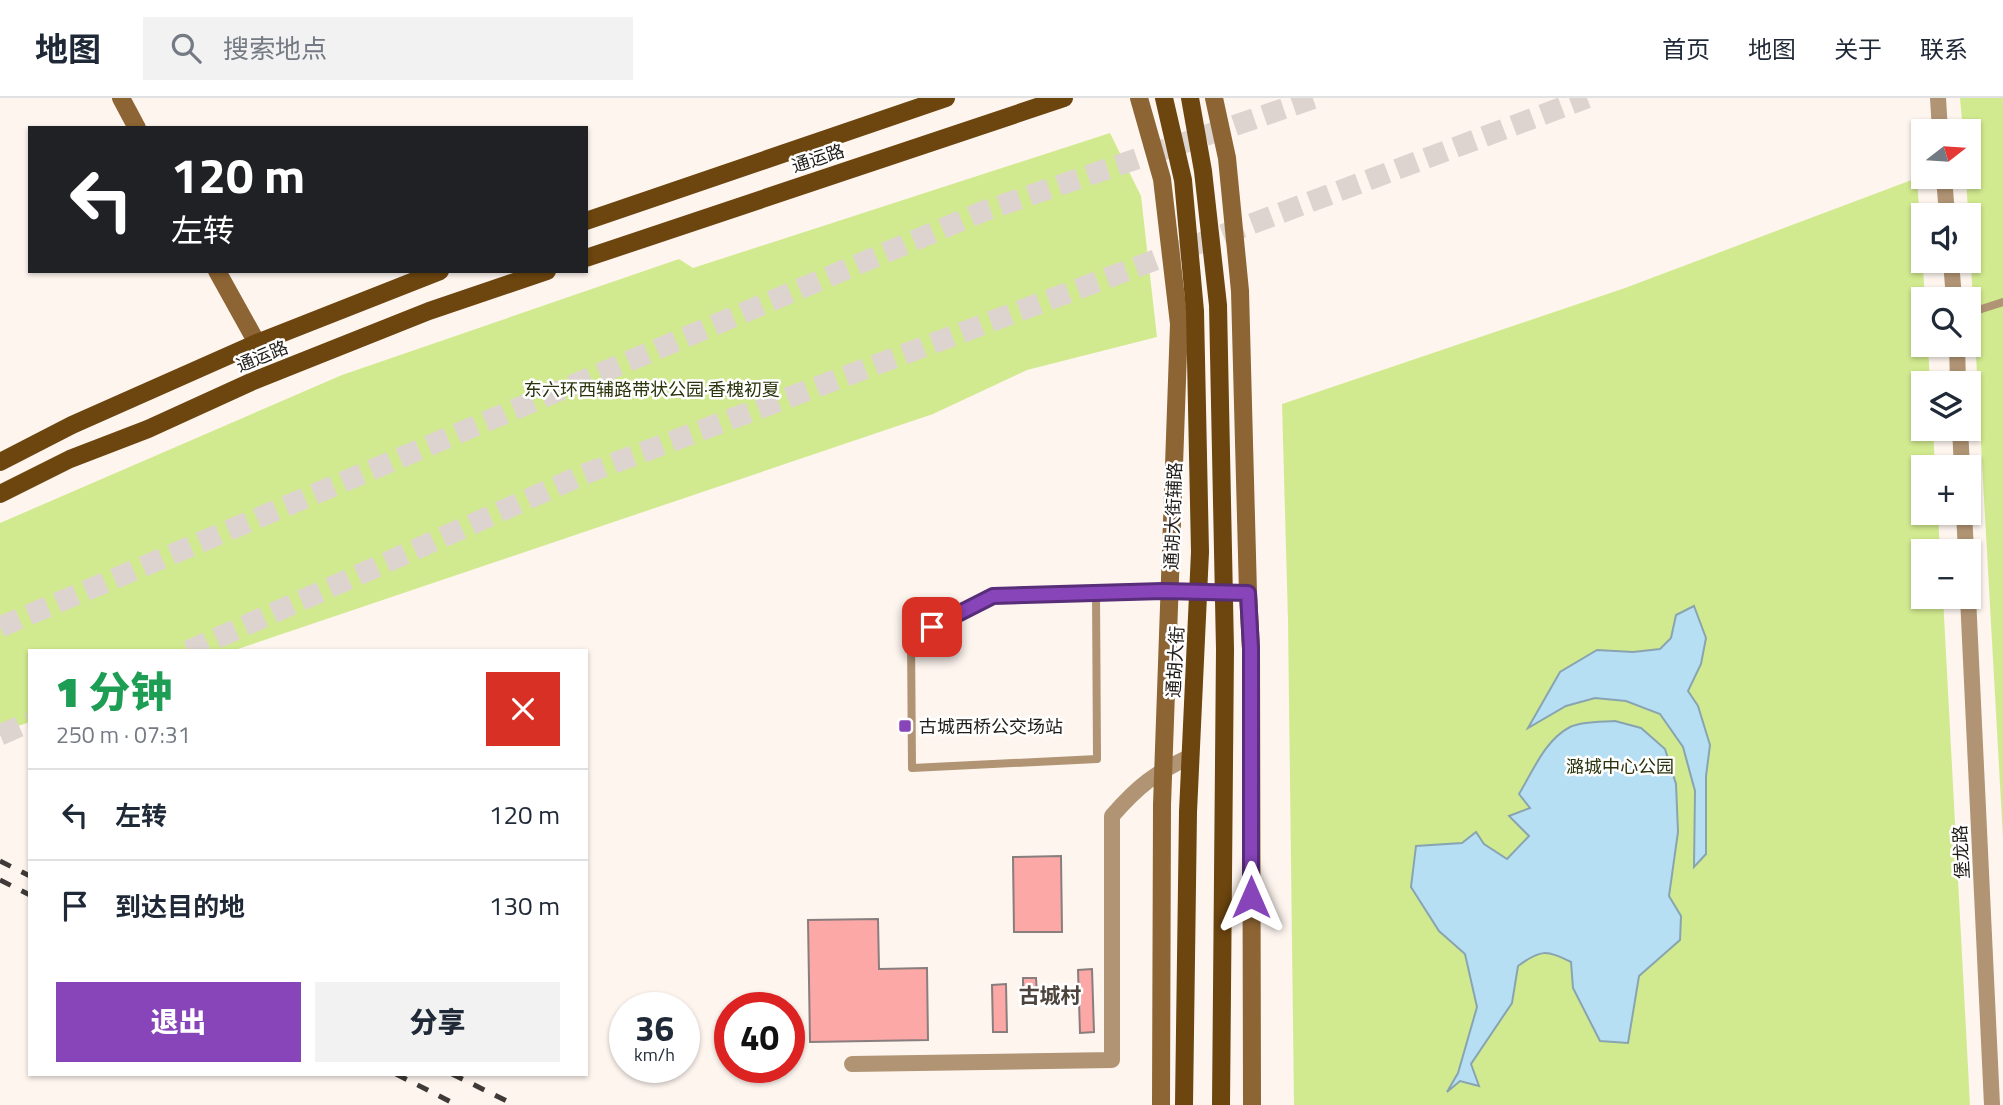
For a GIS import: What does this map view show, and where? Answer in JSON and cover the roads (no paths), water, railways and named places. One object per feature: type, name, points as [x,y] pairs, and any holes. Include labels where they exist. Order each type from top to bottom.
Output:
[{"type":"main road","name":"通运路","points":[[588,220],[946,98]]},
{"type":"main road","name":"通运路","points":[[588,257],[1064,98]]},
{"type":"main road","name":"通胡大街","points":[[1164,98],[1183,180],[1195,311],[1200,552],[1188,812],[1184,1105]]},
{"type":"main road","points":[[1189,98],[1203,172],[1218,305],[1226,649],[1221,1105]]},
{"type":"main road","name":"通运路","points":[[0,462],[72,425],[257,343],[435,273]]},
{"type":"main road","name":"通运路","points":[[0,494],[70,458],[148,429],[251,382],[429,311],[541,273]]},
{"type":"street","points":[[121,98],[136,126]]},
{"type":"street","name":"通胡大街辅路","points":[[1139,98],[1162,179],[1179,324],[1164,769],[1161,1105]]},
{"type":"street","points":[[1214,98],[1227,158],[1240,291],[1251,661],[1252,1105]]},
{"type":"street","points":[[1938,98],[1939,119]]},
{"type":"street","points":[[218,273],[257,343]]},
{"type":"street","name":"堡龙路","points":[[1969,609],[1992,1105]]},
{"type":"street","points":[[852,1064],[1112,1060],[1112,816],[1133,792],[1164,769],[1191,756]]},
{"type":"lane","points":[[1981,309],[2003,302]]},
{"type":"lane","points":[[1096,593],[1097,759],[912,768],[911,638],[993,596],[1096,593],[1170,591],[1248,593]]},
{"type":"water","points":[[1694,606],[1706,638],[1701,664],[1688,691],[1698,706],[1710,745],[1706,776],[1706,854],[1694,867],[1695,791],[1683,747],[1660,714],[1626,701],[1595,698],[1566,706],[1528,728],[1560,672],[1597,650],[1633,652],[1660,649],[1671,638],[1676,615]]},
{"type":"water","points":[[1615,721],[1641,728],[1665,749],[1676,784],[1678,832],[1669,896],[1681,916],[1680,940],[1639,976],[1628,1043],[1600,1041],[1573,988],[1571,962],[1544,953],[1526,960],[1518,966],[1512,1003],[1471,1064],[1479,1086],[1460,1081],[1447,1092],[1458,1073],[1477,1007],[1465,954],[1439,931],[1411,887],[1416,846],[1462,843],[1476,832],[1484,844],[1507,859],[1529,836],[1509,816],[1530,808],[1519,794],[1553,740],[1575,725]]},
{"type":"tunnel","points":[[0,627],[984,211],[1315,98]]},
{"type":"tunnel","points":[[192,649],[582,475],[1587,98]]},
{"type":"tunnel","points":[[0,735],[28,723]]},
{"type":"railway","points":[[0,861],[28,875]]},
{"type":"railway","points":[[0,880],[28,894]]},
{"type":"railway","points":[[400,1076],[457,1105]]},
{"type":"railway","points":[[456,1076],[515,1105]]},
{"type":"place","name":"古城西桥公交场站","points":[[905,726]]},
{"type":"district","name":"古城村","points":[[1050,995]]},
{"type":"park label","name":"东六环西辅路带状公园·香槐初夏","points":[[652,389]]},
{"type":"park label","name":"潞城中心公园","points":[[1620,766]]}]
